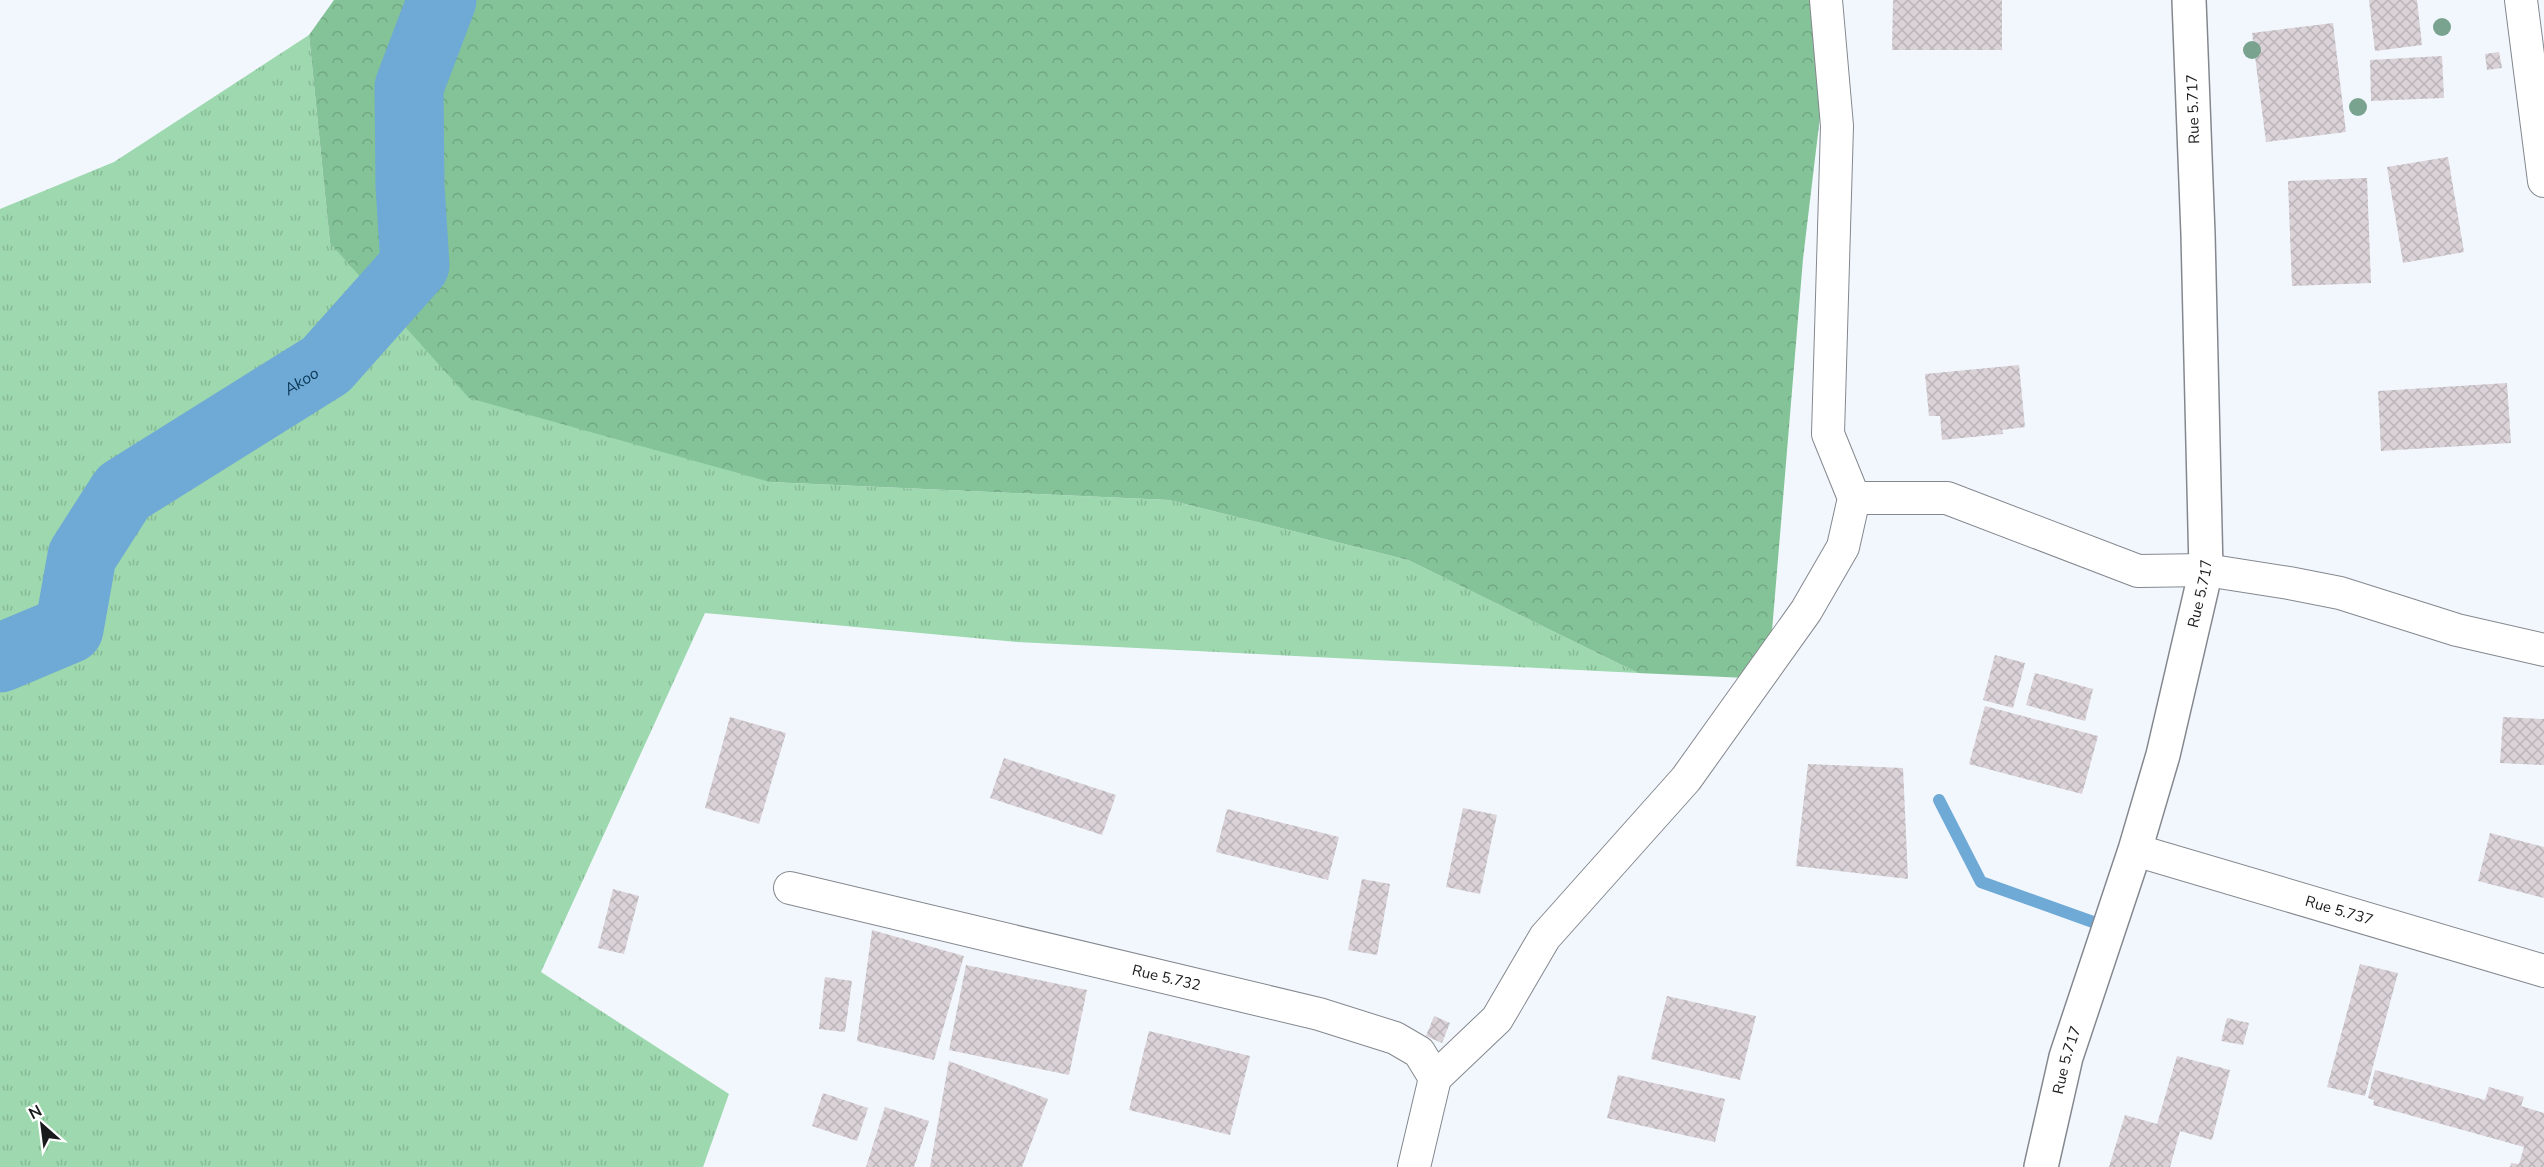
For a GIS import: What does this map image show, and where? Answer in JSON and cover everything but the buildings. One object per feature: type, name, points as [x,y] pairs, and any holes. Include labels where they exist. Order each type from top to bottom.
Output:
[{"type":"street","points":[[1414,1167],[1435,1078],[1497,1019],[1545,937],[1686,779],[1806,611],[1843,547],[1854,498],[1828,434],[1837,126],[1827,0]]},
{"type":"street","name":"Rue 5.717","points":[[2041,1167],[2066,1057],[2135,850],[2163,754],[2206,570],[2198,234],[2189,0]]},
{"type":"street","points":[[2522,0],[2544,181]]},
{"type":"street","points":[[1854,498],[1947,498],[2139,571],[2206,570],[2340,593],[2457,630],[2544,650]]},
{"type":"street","name":"Rue 5.737","points":[[2135,850],[2544,971]]},
{"type":"street","name":"Rue 5.732","points":[[790,888],[1320,1014],[1403,1043],[1419,1052],[1435,1078]]},
{"type":"green space","points":[[334,0],[1834,0],[1803,259],[1768,679],[1638,673],[1408,560],[1169,500],[770,482],[469,398],[330,243],[309,35]]},
{"type":"green space","points":[[309,35],[330,243],[770,482],[1169,500],[1408,560],[1638,673],[1017,642],[705,613],[541,972],[729,1094],[703,1167],[0,1167],[0,209],[114,162]]},
{"type":"waterway","name":"Akoo","points":[[0,658],[69,629],[82,556],[123,492],[326,365],[415,265],[410,186],[409,87],[442,0]]},
{"type":"waterway","points":[[1939,800],[1981,882],[2093,922]]}]
